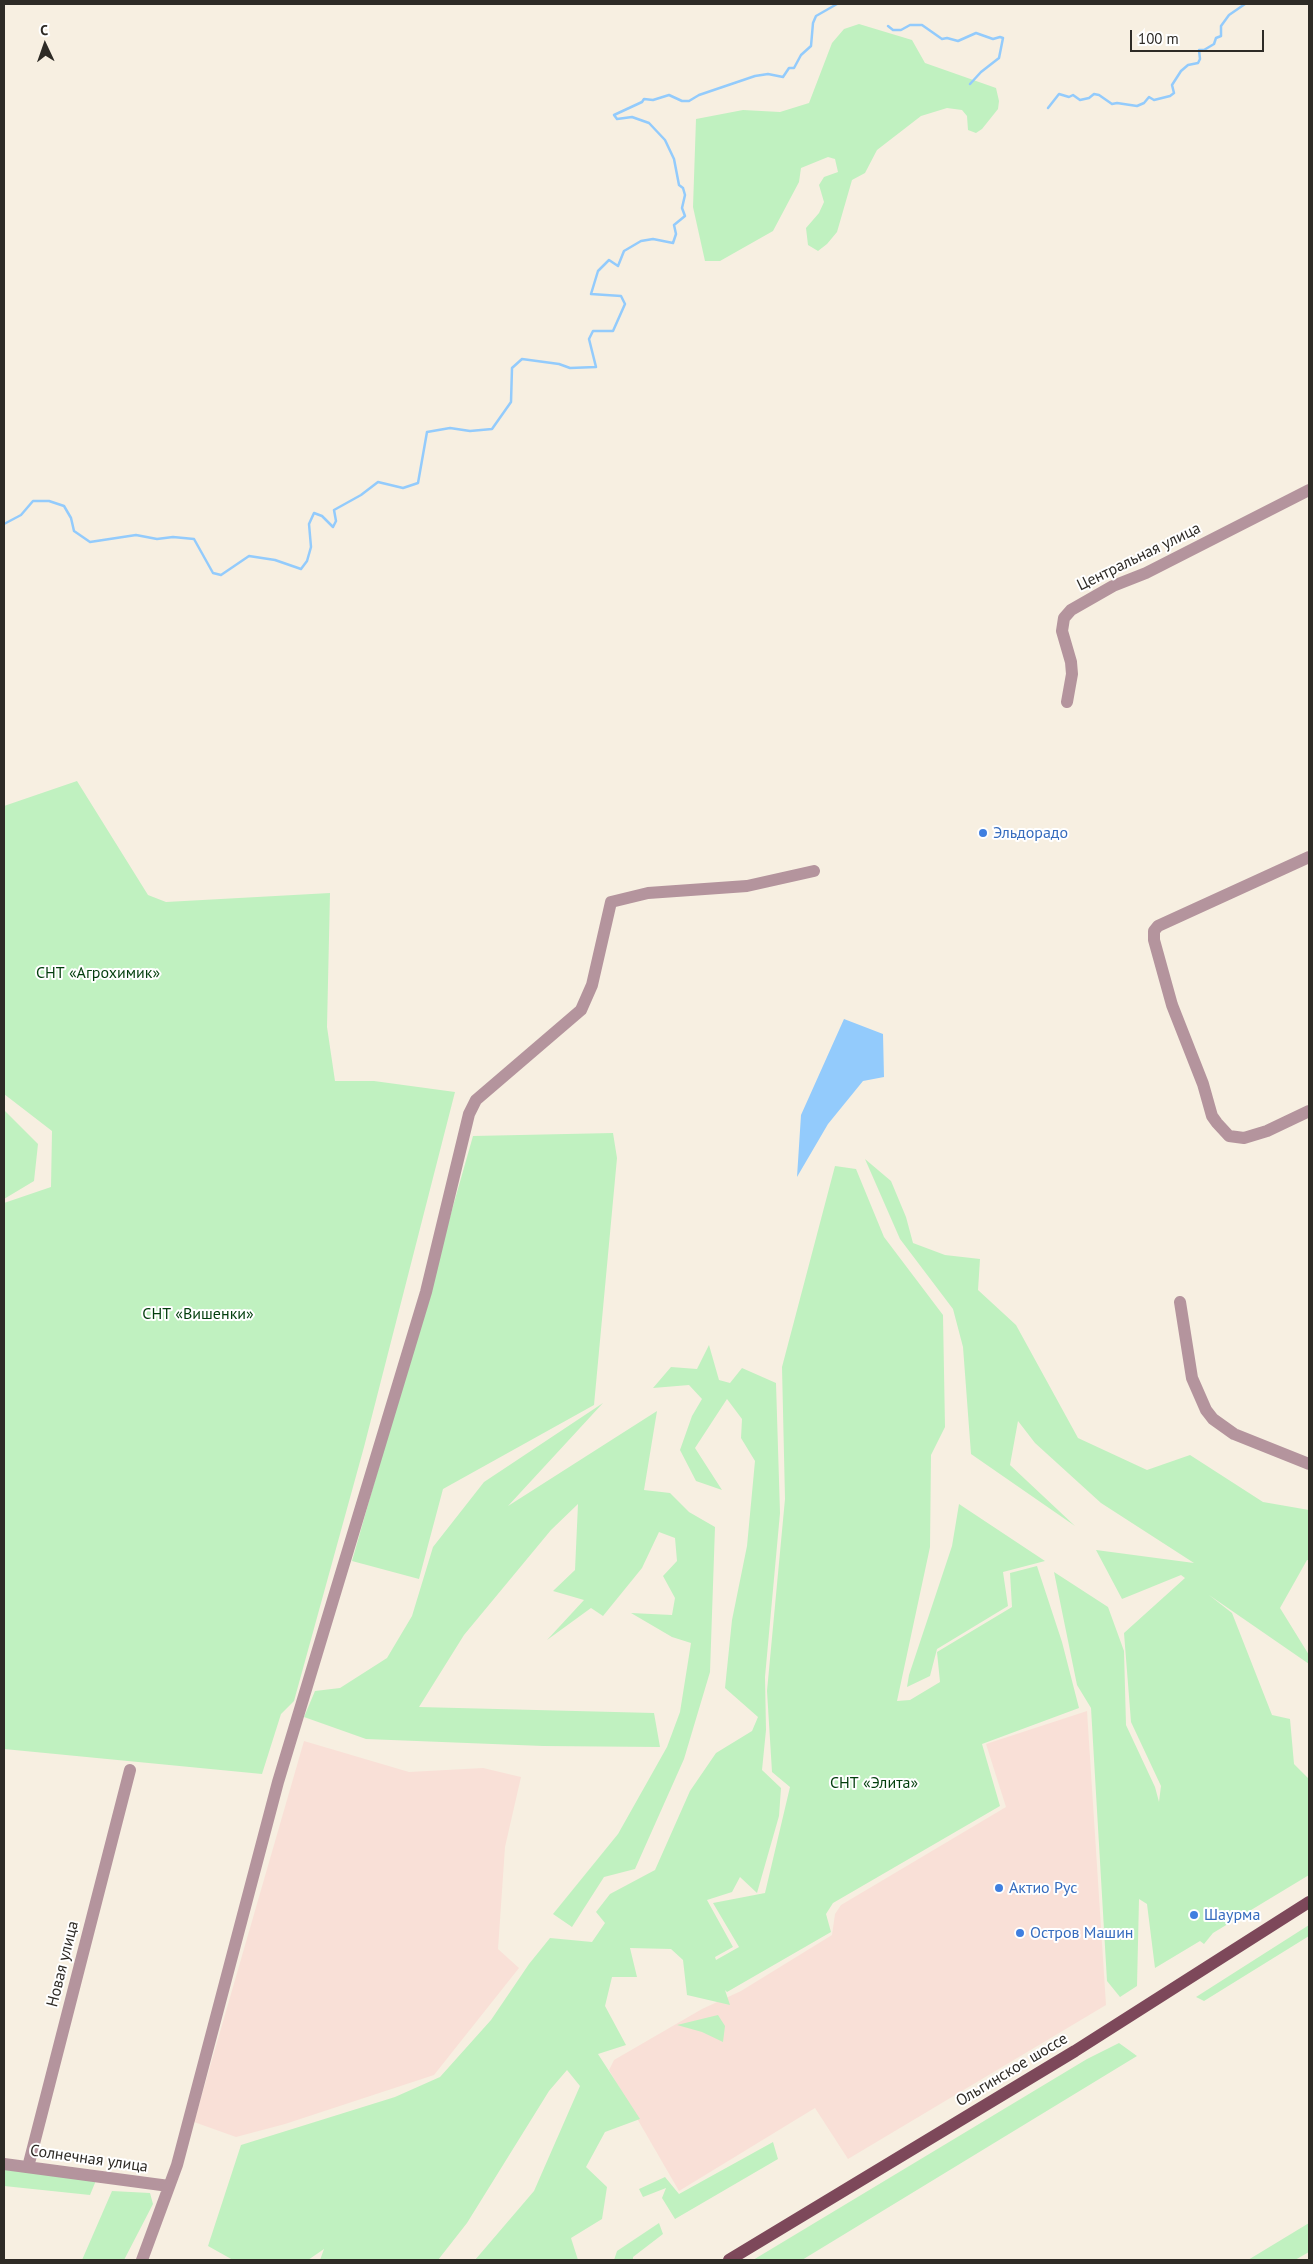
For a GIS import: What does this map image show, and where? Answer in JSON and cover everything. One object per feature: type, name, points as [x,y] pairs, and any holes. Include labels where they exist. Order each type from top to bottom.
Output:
[{"type":"main road","name":"Ольгинское шоссе","points":[[729,2260],[1067,2056],[1309,1902]]},
{"type":"street","name":"Центральная улица","points":[[1067,702],[1072,674],[1062,631],[1064,618],[1071,610],[1113,586],[1146,573],[1309,490]]},
{"type":"street","points":[[1309,857],[1158,926],[1154,931],[1154,940],[1172,1005],[1203,1084],[1212,1116],[1229,1136],[1244,1138],[1267,1132],[1309,1111]]},
{"type":"street","points":[[142,2260],[179,2156],[278,1782],[426,1292],[469,1114],[476,1100],[581,1010],[592,985],[611,902],[648,892],[747,886],[814,871]]},
{"type":"street","points":[[1180,1302],[1192,1378],[1198,1394],[1213,1419],[1234,1434],[1309,1464]]},
{"type":"street","name":"Новая улица","points":[[28,2166],[130,1770]]},
{"type":"street","name":"Солнечная улица","points":[[4,2164],[169,2186]]},
{"type":"shaded area","points":[[1087,1711],[1106,2005],[848,2159],[815,2108],[679,2191],[609,2070],[614,2060],[702,2009],[741,1991],[832,1935],[835,1914],[841,1905],[1006,1807],[986,1744]]},
{"type":"shaded area","points":[[304,1741],[409,1772],[483,1768],[521,1777],[505,1847],[498,1949],[519,1968],[434,2075],[285,2124],[236,2137],[194,2122]]},
{"type":"green space","points":[[859,24],[912,40],[925,63],[996,88],[999,101],[998,109],[982,129],[976,133],[968,130],[967,116],[962,110],[947,108],[921,116],[877,150],[865,173],[852,180],[837,232],[818,251],[808,245],[806,228],[819,213],[824,202],[819,185],[824,177],[838,172],[835,159],[828,157],[801,168],[799,182],[773,231],[720,261],[705,261],[693,207],[696,119],[743,110],[780,112],[809,103],[832,43],[844,29]]},
{"type":"green space","name":"СНТ «Вишенки»","points":[[77,781],[148,895],[166,902],[330,893],[327,1027],[335,1081],[374,1081],[455,1092],[364,1447],[294,1701],[281,1714],[262,1774],[4,1749],[4,1203],[51,1187],[52,1131],[4,1094],[4,806]]},
{"type":"green space","points":[[4,1110],[38,1144],[34,1181],[4,1199]]},
{"type":"green space","points":[[613,1133],[617,1158],[594,1405],[443,1489],[419,1579],[352,1561],[473,1136]]},
{"type":"green space","points":[[865,1159],[891,1181],[906,1217],[913,1243],[945,1255],[980,1259],[978,1290],[1016,1325],[1078,1438],[1147,1470],[1190,1455],[1263,1502],[1309,1510],[1309,1560],[1307,1560],[1280,1608],[1309,1655],[1309,1664],[1209,1595],[1232,1613],[1272,1715],[1290,1719],[1294,1764],[1309,1779],[1309,1875],[1213,1933],[1204,1944],[1200,1941],[1155,1968],[1147,1904],[1139,1899],[1137,1986],[1120,1997],[1107,1981],[1091,1708],[1077,1685],[1054,1572],[1108,1607],[1124,1651],[1126,1725],[1155,1787],[1159,1802],[1161,1786],[1131,1722],[1124,1633],[1185,1578],[1181,1575],[1122,1599],[1096,1550],[1194,1563],[1101,1503],[1035,1443],[1018,1421],[1010,1465],[1075,1526],[971,1454],[963,1347],[953,1309],[900,1239]]},
{"type":"green space","name":"СНТ «Элита»","points":[[835,1166],[856,1169],[884,1237],[943,1315],[945,1427],[931,1455],[930,1547],[897,1701],[910,1700],[940,1682],[937,1652],[1012,1607],[1010,1573],[1037,1566],[1062,1642],[1079,1708],[982,1744],[1000,1806],[833,1903],[826,1914],[831,1932],[727,1992],[725,1990],[730,2005],[687,1995],[683,1960],[671,1949],[630,1948],[637,1977],[612,1977],[605,2006],[626,2045],[598,2054],[640,2119],[605,2132],[586,2167],[607,2187],[602,2219],[571,2238],[578,2260],[475,2260],[534,2191],[580,2086],[567,2070],[549,2091],[467,2223],[438,2260],[320,2260],[324,2249],[308,2260],[233,2260],[208,2246],[241,2145],[395,2097],[440,2077],[491,2020],[529,1964],[550,1938],[592,1942],[605,1923],[596,1912],[610,1894],[655,1870],[690,1791],[716,1753],[752,1731],[758,1717],[725,1688],[732,1620],[747,1546],[755,1461],[741,1438],[742,1419],[727,1399],[695,1448],[722,1490],[696,1481],[680,1450],[692,1416],[702,1399],[689,1385],[653,1388],[671,1367],[697,1369],[709,1345],[719,1380],[730,1383],[742,1368],[776,1383],[780,1513],[765,1677],[766,1730],[762,1770],[781,1788],[779,1816],[757,1893],[740,1877],[732,1892],[707,1900],[733,1947],[715,1957],[716,1960],[739,1947],[713,1903],[765,1893],[790,1787],[772,1772],[767,1691],[785,1499],[782,1367]]},
{"type":"green space","points":[[603,1403],[508,1506],[657,1411],[644,1490],[670,1493],[689,1512],[715,1527],[710,1672],[684,1759],[635,1869],[604,1877],[572,1927],[553,1914],[618,1834],[667,1747],[680,1712],[691,1643],[672,1637],[631,1613],[672,1615],[675,1598],[663,1576],[677,1561],[675,1538],[659,1532],[642,1568],[603,1616],[591,1608],[547,1640],[584,1600],[553,1591],[575,1570],[578,1504],[551,1530],[464,1635],[419,1707],[654,1713],[660,1747],[543,1746],[366,1739],[304,1717],[315,1691],[340,1688],[387,1658],[412,1616],[433,1547],[484,1482]]},
{"type":"green space","points":[[959,1504],[1045,1561],[1003,1572],[1008,1606],[937,1649],[930,1676],[907,1687],[909,1675],[952,1546]]},
{"type":"green space","points":[[1309,1925],[1309,1936],[1204,2001],[1196,1997]]},
{"type":"green space","points":[[718,2015],[725,2026],[723,2042],[702,2032],[677,2025]]},
{"type":"green space","points":[[1119,2043],[1137,2056],[802,2260],[753,2260],[1087,2059]]},
{"type":"green space","points":[[773,2142],[778,2159],[675,2219],[662,2198],[666,2188],[643,2197],[639,2189],[665,2177],[679,2194]]},
{"type":"green space","points":[[4,2169],[97,2178],[90,2195],[4,2186]]},
{"type":"green space","points":[[112,2191],[150,2193],[153,2204],[124,2260],[82,2260]]},
{"type":"green space","points":[[659,2223],[663,2234],[633,2257],[633,2260],[614,2260],[617,2251]]},
{"type":"green space","points":[[1309,2223],[1309,2252],[1295,2260],[1248,2260]]},
{"type":"water","points":[[844,1019],[883,1034],[884,1077],[863,1081],[828,1124],[797,1177],[801,1115]]},
{"type":"waterway","points":[[4,524],[21,515],[33,501],[49,501],[64,506],[71,518],[74,531],[90,542],[136,535],[157,539],[173,537],[194,539],[213,573],[221,575],[249,556],[275,560],[301,569],[307,561],[311,547],[309,524],[314,513],[322,516],[333,527],[336,521],[334,510],[361,495],[378,482],[403,488],[418,483],[427,432],[450,428],[470,431],[492,429],[511,402],[512,368],[522,359],[559,364],[570,368],[596,367],[589,339],[593,331],[613,331],[625,304],[621,296],[591,294],[598,271],[609,260],[618,266],[624,251],[641,241],[653,239],[673,243],[676,234],[674,225],[685,216],[682,208],[685,195],[683,188],[679,185],[674,159],[665,140],[649,123],[632,117],[617,119],[614,115],[642,102],[644,99],[653,100],[669,95],[682,101],[689,101],[699,95],[755,76],[768,74],[783,77],[789,68],[794,68],[801,55],[811,46],[813,23],[816,16],[837,4]]},
{"type":"waterway","points":[[1048,108],[1059,94],[1069,97],[1073,95],[1080,100],[1089,98],[1094,94],[1099,95],[1112,104],[1137,106],[1144,103],[1149,97],[1154,100],[1170,96],[1174,93],[1172,85],[1181,71],[1188,65],[1198,63],[1200,59],[1199,50],[1204,50],[1214,44],[1216,38],[1221,36],[1221,26],[1229,15],[1245,4]]},
{"type":"waterway","points":[[888,26],[893,30],[901,30],[910,25],[922,25],[942,39],[947,38],[958,41],[976,33],[993,39],[1003,38],[999,58],[981,72],[970,84]]},
{"type":"place","name":"Эльдорадо","points":[[983,833]]},
{"type":"place","name":"Актио Рус","points":[[999,1888]]},
{"type":"place","name":"Шаурма","points":[[1194,1915]]},
{"type":"place","name":"Остров Машин","points":[[1020,1933]]},
{"type":"park label","name":"СНТ «Агрохимик»","points":[[98,973]]}]
